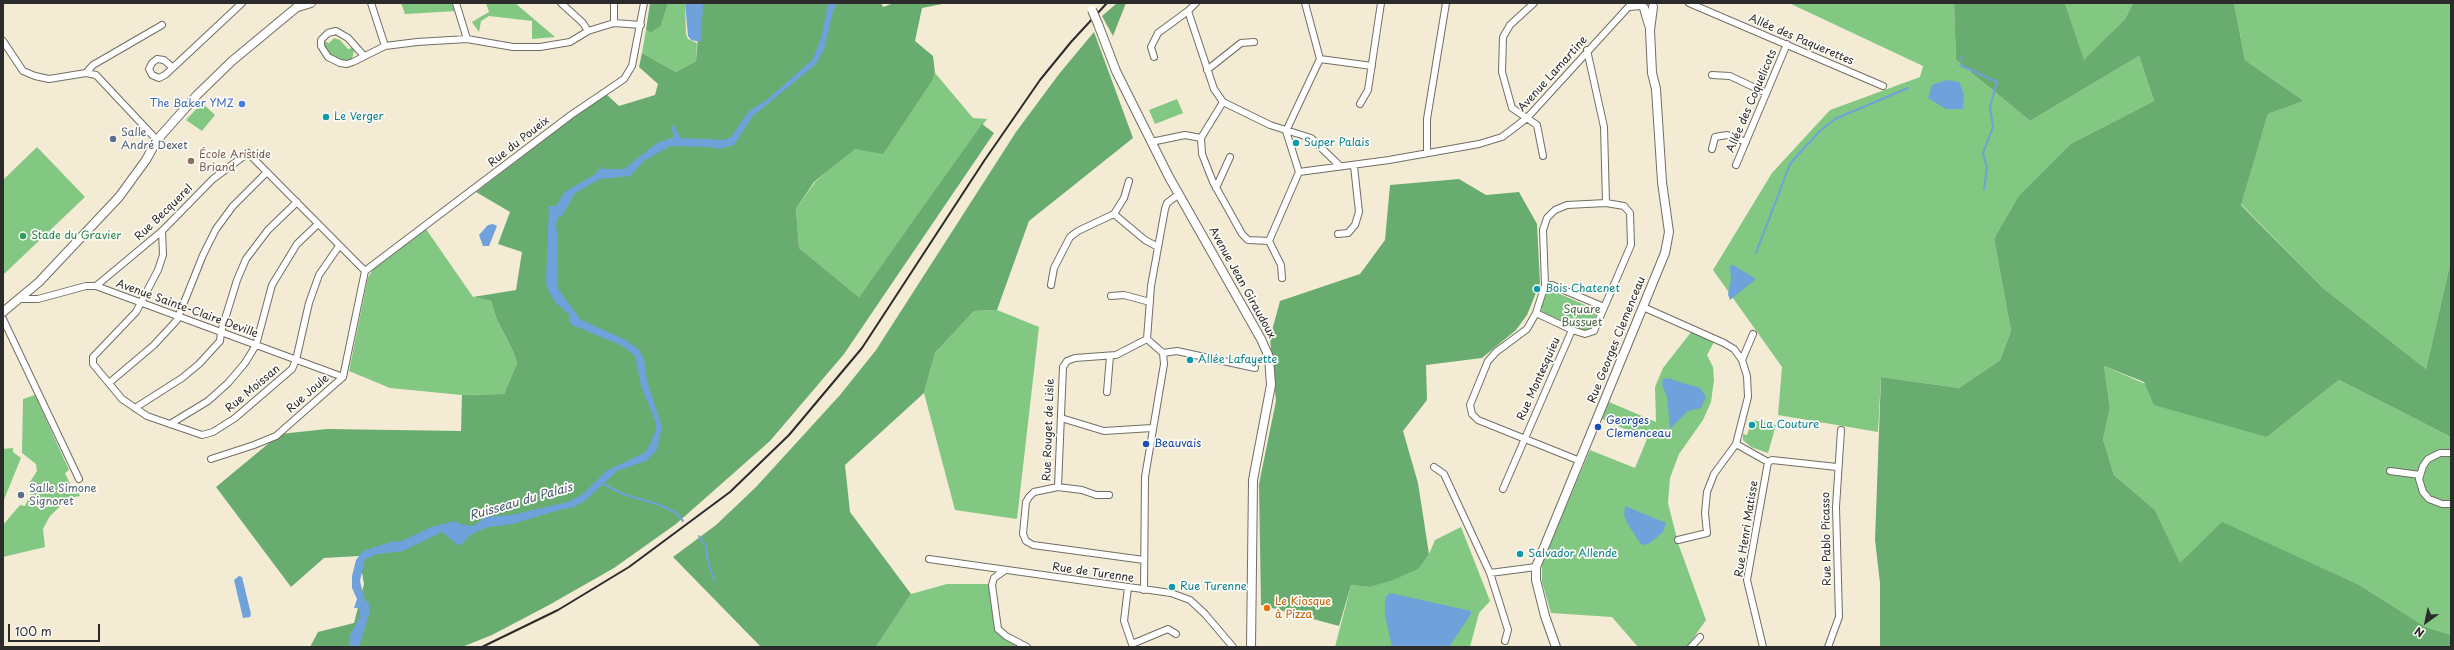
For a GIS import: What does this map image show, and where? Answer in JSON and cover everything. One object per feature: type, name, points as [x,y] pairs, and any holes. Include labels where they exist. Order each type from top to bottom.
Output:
[{"type":"street","points":[[172,67],[242,3]]},
{"type":"street","points":[[3,312],[21,299],[78,243],[120,197],[146,160],[157,140],[197,94],[232,61],[296,8],[311,3]]},
{"type":"street","points":[[371,3],[385,46]]},
{"type":"street","points":[[456,3],[468,39]]},
{"type":"street","points":[[562,3],[583,22],[588,31]]},
{"type":"street","points":[[614,3],[614,23]]},
{"type":"street","name":"Rue du Poueix","points":[[364,271],[570,115],[624,79],[632,66],[644,3]]},
{"type":"street","points":[[1154,57],[1151,47],[1158,33],[1188,11],[1196,3]]},
{"type":"street","points":[[1269,241],[1299,172],[1286,131],[1320,59],[1305,3]]},
{"type":"street","points":[[1360,104],[1368,90],[1380,3]]},
{"type":"street","points":[[1427,153],[1427,119],[1446,3]]},
{"type":"street","points":[[1534,3],[1510,25],[1503,37],[1502,72],[1512,108],[1537,125],[1543,156]]},
{"type":"street","name":"Allée des Paquerettes","points":[[1689,3],[1883,86]]},
{"type":"street","name":"Rue Georges Clemenceau","points":[[1556,647],[1547,622],[1536,580],[1536,567],[1665,253],[1669,232],[1662,182],[1656,89],[1652,73],[1650,30],[1655,4],[1642,6],[1650,30]]},
{"type":"street","name":"Avenue Lamartine","points":[[1299,172],[1340,166],[1354,166],[1389,160],[1479,144],[1502,137],[1527,118],[1587,50],[1631,5],[1642,6]]},
{"type":"street","name":"Avenue Jean Giraudoux","points":[[1091,7],[1116,71],[1151,142],[1261,339],[1269,357],[1271,385],[1253,480],[1251,647]]},
{"type":"street","points":[[1188,11],[1214,89],[1222,102],[1286,131],[1298,132],[1311,138],[1340,166]]},
{"type":"street","points":[[364,56],[348,38],[336,31],[328,33],[321,40],[321,46],[324,53],[340,63],[353,62],[385,46],[468,39],[513,47],[540,47],[570,42],[588,31],[614,23],[641,25]]},
{"type":"street","points":[[86,73],[93,65],[162,25]]},
{"type":"street","points":[[3,41],[23,71],[35,76],[57,79],[86,73],[96,75],[157,140]]},
{"type":"street","points":[[1208,70],[1241,43],[1254,42]]},
{"type":"street","name":"Allée des Coquelicots","points":[[1736,165],[1787,44]]},
{"type":"street","points":[[1580,461],[1478,420],[1472,414],[1470,405],[1488,361],[1496,352],[1527,329],[1536,313],[1545,285],[1544,230],[1547,218],[1555,210],[1567,205],[1606,203],[1604,127],[1587,50]]},
{"type":"street","points":[[1320,59],[1372,66]]},
{"type":"street","points":[[1712,75],[1730,76],[1766,93]]},
{"type":"street","points":[[1222,102],[1201,138],[1202,154],[1216,188],[1242,234],[1248,240],[1269,241]]},
{"type":"street","points":[[1151,142],[1185,135],[1201,138]]},
{"type":"street","points":[[1712,149],[1715,137],[1727,135],[1746,142]]},
{"type":"street","name":"Rue Becquerel","points":[[96,286],[162,231],[213,179],[248,153],[364,271]]},
{"type":"street","points":[[1216,188],[1230,157]]},
{"type":"street","points":[[1338,234],[1348,233],[1355,225],[1359,212],[1354,166]]},
{"type":"street","points":[[109,383],[154,345],[179,317],[203,255],[216,229],[233,206],[267,172]]},
{"type":"street","points":[[1051,285],[1054,268],[1070,237],[1078,231],[1114,214],[1124,198],[1129,181]]},
{"type":"street","points":[[1144,590],[1145,477],[1152,428],[1164,364],[1163,353],[1147,339],[1150,302],[1165,209],[1167,203],[1179,194]]},
{"type":"street","points":[[135,408],[182,378],[199,364],[220,341],[221,332],[246,259],[268,230],[297,202]]},
{"type":"street","name":"Rue Montesquieu","points":[[1503,489],[1572,330],[1585,334],[1594,332],[1631,245],[1632,235],[1630,212],[1624,206],[1606,203]]},
{"type":"street","points":[[1114,214],[1145,240],[1158,247]]},
{"type":"street","points":[[170,424],[208,401],[245,363],[256,345],[272,285],[297,244],[318,224]]},
{"type":"street","points":[[141,303],[158,270],[162,255],[162,231]]},
{"type":"street","points":[[1269,241],[1281,265],[1282,278]]},
{"type":"street","name":"Rue Moissan","points":[[141,303],[136,312],[92,357],[93,364],[122,399],[147,416],[202,435],[213,432],[235,418],[292,369],[296,360],[309,303],[320,275],[339,246]]},
{"type":"street","name":"Rue Joule","points":[[211,459],[254,446],[276,436],[343,377],[364,271]]},
{"type":"street","points":[[1545,285],[1552,285],[1604,307]]},
{"type":"street","name":"Avenue Sainte-Claire Deville","points":[[21,299],[38,299],[86,286],[96,286],[343,377]]},
{"type":"street","points":[[1111,296],[1124,295],[1150,302]]},
{"type":"street","points":[[1643,307],[1724,342],[1734,349],[1742,360],[1746,376],[1748,397],[1736,444],[1714,474],[1707,492],[1705,513],[1708,532],[1678,540]]},
{"type":"street","points":[[1536,313],[1572,330]]},
{"type":"street","points":[[3,318],[79,479]]},
{"type":"street","points":[[1742,360],[1753,334]]},
{"type":"street","name":"Rue Rouget de Lisle","points":[[1144,560],[1034,545],[1026,541],[1023,534],[1026,502],[1029,497],[1034,492],[1058,487],[1062,374],[1067,361],[1076,358],[1110,356],[1147,339]]},
{"type":"street","points":[[1163,353],[1177,351],[1255,368]]},
{"type":"street","points":[[1107,392],[1110,356]]},
{"type":"street","points":[[1061,418],[1104,431],[1152,428]]},
{"type":"street","name":"Rue Pablo Picasso","points":[[1828,647],[1839,617],[1837,467],[1841,430]]},
{"type":"street","points":[[1736,444],[1767,460],[1837,467]]},
{"type":"street","points":[[2451,453],[2440,453],[2432,456],[2425,462],[2420,474],[2421,488],[2429,499],[2437,503],[2451,504]]},
{"type":"street","name":"Rue Henri Matisse","points":[[1763,647],[1747,580],[1767,460]]},
{"type":"street","points":[[1434,467],[1444,474],[1490,572],[1508,630],[1505,642]]},
{"type":"street","points":[[2390,471],[2420,474]]},
{"type":"street","points":[[1058,487],[1082,490],[1096,495],[1108,495]]},
{"type":"street","name":"Rue de Turenne","points":[[929,558],[1006,571],[1171,594],[1190,600],[1205,614],[1233,647]]},
{"type":"street","points":[[1490,572],[1536,567]]},
{"type":"street","points":[[1006,571],[999,573],[994,578],[992,585],[998,629],[1006,636],[1027,647]]},
{"type":"street","points":[[1128,587],[1124,621],[1132,646],[1168,630],[1176,634]]},
{"type":"street","points":[[1691,647],[1700,637]]},
{"type":"green space","points":[[401,3],[454,3],[457,11],[405,14]]},
{"type":"green space","points":[[486,3],[515,3],[555,37],[532,39],[532,21],[489,16],[481,21],[479,32],[472,22],[489,12]]},
{"type":"green space","points":[[650,3],[668,3],[661,26],[651,33],[646,30]]},
{"type":"green space","points":[[668,3],[685,3],[686,34],[688,39],[697,43],[696,61],[676,72],[642,53],[646,30],[651,33],[661,26]]},
{"type":"green space","points":[[701,3],[881,3],[883,7],[894,3],[947,3],[922,8],[915,41],[933,56],[935,73],[933,79],[883,154],[855,149],[814,182],[796,209],[799,248],[859,297],[982,124],[994,133],[844,354],[770,441],[676,524],[614,568],[492,635],[462,647],[310,647],[318,632],[354,623],[364,584],[359,556],[324,558],[291,587],[216,487],[280,434],[327,429],[461,431],[462,395],[504,394],[517,363],[513,351],[497,320],[491,301],[473,297],[516,290],[522,252],[498,244],[510,212],[476,192],[605,93],[619,106],[655,95],[658,84],[639,67],[642,53],[676,72],[696,61]]},
{"type":"green space","points":[[1117,3],[1126,3],[1113,36],[1102,16]]},
{"type":"green space","points":[[1789,3],[1954,3],[1956,60],[2030,121],[2139,56],[2154,101],[2072,143],[1994,239],[2011,331],[2000,360],[1959,388],[1881,377],[1878,432],[1778,415],[1782,367],[1713,270],[1772,173],[1830,110],[1920,77],[1923,66]]},
{"type":"green space","points":[[1954,3],[2065,3],[2084,60],[2125,19],[2133,3],[2234,3],[2245,60],[2304,101],[2268,114],[2241,205],[2323,288],[2426,369],[2451,260],[2451,437],[2339,380],[2267,437],[2154,405],[2144,382],[2104,366],[2110,408],[2103,439],[2114,475],[2155,510],[2180,563],[2222,522],[2361,586],[2426,627],[2451,635],[2451,647],[1880,647],[1880,583],[1875,540],[1881,377],[1959,388],[2000,360],[2011,331],[1994,239],[2019,196],[2072,143],[2154,101],[2139,56],[2030,121],[1956,60]]},
{"type":"green space","points":[[2065,3],[2133,3],[2125,19],[2084,61]]},
{"type":"green space","points":[[2234,3],[2451,3],[2451,260],[2426,369],[2323,288],[2241,204],[2268,114],[2304,101],[2245,60]]},
{"type":"green space","points":[[1094,32],[1133,138],[1029,221],[997,310],[974,311],[935,353],[924,393],[845,465],[850,512],[911,594],[876,647],[761,647],[673,557],[716,525],[756,487],[840,395],[876,350],[1016,132],[1059,74]]},
{"type":"green space","points":[[334,38],[340,40],[348,49],[352,48],[354,51],[352,59],[340,61],[328,54],[324,46],[324,41],[329,43]]},
{"type":"green space","points":[[935,73],[973,118],[987,119],[859,297],[799,248],[796,209],[815,182],[933,79]]},
{"type":"green space","points":[[1177,99],[1183,113],[1155,124],[1149,110]]},
{"type":"green space","points":[[202,103],[215,115],[202,131],[186,120]]},
{"type":"green space","name":"Stade du Gravier","points":[[37,147],[85,197],[3,275],[3,180]]},
{"type":"green space","points":[[1459,179],[1486,195],[1519,192],[1537,224],[1540,283],[1527,315],[1516,330],[1482,358],[1426,365],[1427,400],[1403,431],[1418,483],[1429,554],[1418,569],[1393,580],[1369,587],[1351,585],[1339,626],[1261,605],[1259,484],[1276,401],[1270,338],[1280,301],[1360,274],[1385,240],[1390,185]]},
{"type":"green space","points":[[426,229],[473,297],[491,301],[497,320],[513,351],[517,363],[504,394],[462,395],[390,388],[349,371],[368,277],[375,267]]},
{"type":"green space","name":"Square Bussuet","points":[[1551,290],[1594,309],[1597,313],[1591,329],[1584,331],[1542,312],[1541,307],[1547,292]]},
{"type":"green space","points":[[997,310],[1039,327],[1017,519],[955,510],[924,393],[935,353],[974,311]]},
{"type":"green space","points":[[1692,331],[1714,342],[1707,355],[1713,367],[1714,380],[1711,402],[1703,420],[1679,454],[1670,478],[1668,503],[1678,543],[1706,620],[1687,647],[1638,647],[1612,617],[1551,613],[1542,582],[1542,563],[1590,450],[1635,468],[1647,439],[1602,419],[1609,402],[1656,422],[1655,387],[1663,368]]},
{"type":"green space","points":[[2104,366],[2267,437],[2339,380],[2451,437],[2451,635],[2426,627],[2361,586],[2180,564],[2155,510],[2114,475],[2103,439],[2110,408]]},
{"type":"green space","points":[[35,395],[69,470],[65,473],[72,488],[76,486],[80,496],[69,498],[50,516],[43,529],[45,547],[3,557],[3,525],[20,505],[25,506],[33,489],[28,485],[37,471],[36,464],[22,453],[23,399]]},
{"type":"green space","points":[[1752,420],[1776,425],[1768,453],[1751,447],[1743,440],[1743,434],[1747,435]]},
{"type":"green space","points":[[13,448],[13,452],[21,458],[3,502],[3,449]]},
{"type":"green space","points":[[1461,527],[1490,601],[1479,613],[1470,647],[1335,647],[1351,585],[1369,587],[1429,554],[1435,540]]},
{"type":"green space","points":[[947,584],[989,584],[997,631],[1005,639],[1019,647],[876,647],[911,594]]},
{"type":"water","points":[[685,3],[703,3],[701,42],[691,40],[688,36]]},
{"type":"water","points":[[828,3],[837,3],[833,11],[824,50],[816,64],[752,117],[734,145],[719,149],[710,147],[670,146],[644,161],[630,176],[600,179],[575,193],[562,216],[558,217],[556,224],[558,240],[558,289],[581,320],[626,340],[639,350],[644,359],[647,381],[662,427],[657,450],[646,461],[617,471],[585,501],[574,507],[555,511],[513,524],[488,527],[472,534],[459,546],[442,532],[403,551],[378,554],[365,559],[360,581],[364,598],[369,604],[369,614],[359,647],[349,647],[350,635],[360,617],[359,608],[354,608],[357,599],[352,588],[352,576],[356,560],[363,551],[391,542],[402,541],[431,527],[455,521],[460,524],[473,526],[486,517],[511,515],[568,502],[583,494],[606,471],[644,453],[648,448],[656,430],[656,423],[641,386],[635,356],[623,346],[572,325],[569,320],[569,314],[556,303],[549,292],[546,282],[549,206],[556,206],[565,192],[597,173],[601,166],[602,169],[624,169],[657,143],[674,137],[671,127],[673,125],[681,138],[724,140],[731,137],[749,111],[768,99],[813,59],[822,35]]},
{"type":"water","points":[[1947,80],[1959,82],[1964,94],[1963,109],[1946,109],[1928,98],[1932,85]]},
{"type":"water","points":[[493,224],[497,226],[489,246],[483,246],[479,235],[488,225]]},
{"type":"water","points":[[1733,265],[1756,279],[1730,300],[1728,294],[1731,280],[1730,266]]},
{"type":"water","points":[[1667,378],[1700,388],[1706,397],[1701,408],[1688,411],[1670,429],[1667,397],[1662,384],[1663,379]]},
{"type":"water","points":[[1625,506],[1666,523],[1663,532],[1650,543],[1644,545],[1640,543],[1624,515]]},
{"type":"water","points":[[239,576],[242,577],[251,614],[250,617],[243,618],[234,580]]},
{"type":"water","points":[[1390,593],[1471,611],[1471,614],[1449,647],[1392,647],[1385,615],[1385,598]]},
{"type":"waterway","points":[[1960,65],[1997,82],[1990,107],[1993,127],[1983,153],[1987,168],[1984,189]]},
{"type":"waterway","points":[[1756,253],[1790,164],[1795,158],[1820,131],[1835,119],[1908,88]]},
{"type":"waterway","points":[[601,483],[623,494],[660,505],[676,513],[683,521]]},
{"type":"waterway","points":[[699,536],[706,546],[708,562],[714,580]]},
{"type":"railway","points":[[482,647],[558,610],[629,567],[730,492],[789,435],[862,348],[984,161],[1040,80],[1071,42],[1107,3]]},
{"type":"place","name":"The Baker YMZ","points":[[242,104]]},
{"type":"place","name":"Le Verger","points":[[326,117]]},
{"type":"place","name":"Salle André Dexet","points":[[113,139]]},
{"type":"place","name":"Super Palais","points":[[1296,143]]},
{"type":"place","name":"École Aristide Briand","points":[[191,161]]},
{"type":"place","name":"Stade du Gravier","points":[[23,236]]},
{"type":"place","name":"Bois Chatenet","points":[[1537,289]]},
{"type":"place","name":"Allée Lafayette","points":[[1190,360]]},
{"type":"place","name":"La Couture","points":[[1752,425]]},
{"type":"place","name":"Georges Clemenceau","points":[[1598,427]]},
{"type":"place","name":"Beauvais","points":[[1146,444]]},
{"type":"place","name":"Salle Simone Signoret","points":[[21,495]]},
{"type":"place","name":"Salvador Allende","points":[[1520,554]]},
{"type":"place","name":"Rue Turenne","points":[[1172,587]]},
{"type":"place","name":"Le Kiosque à Pizza","points":[[1267,608]]},
{"type":"water label","name":"Ruisseau du Palais","points":[[521,502]]}]
